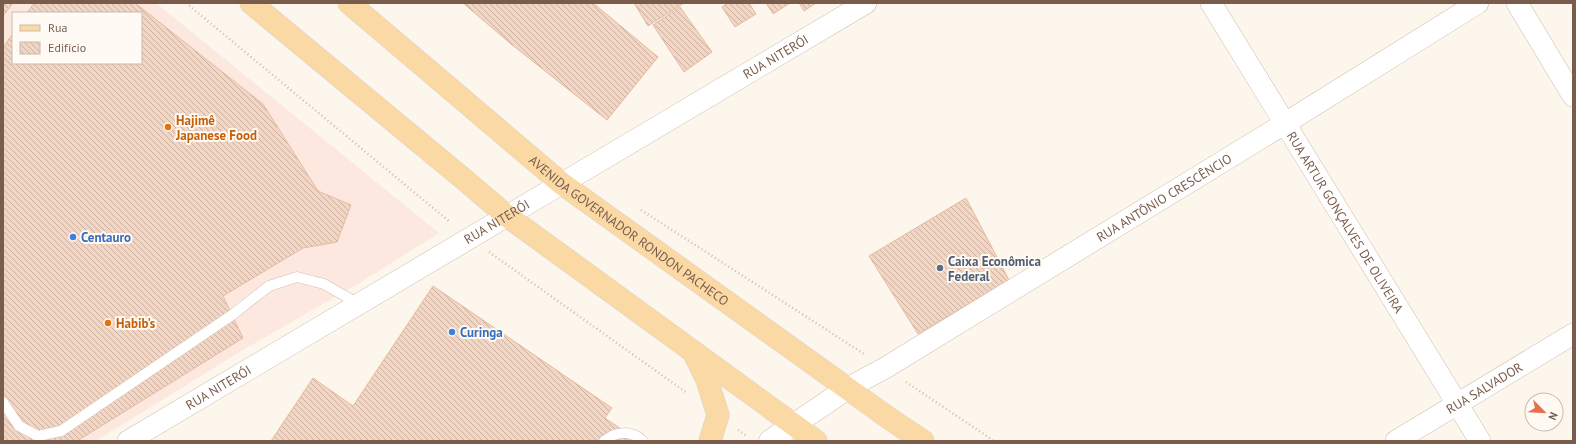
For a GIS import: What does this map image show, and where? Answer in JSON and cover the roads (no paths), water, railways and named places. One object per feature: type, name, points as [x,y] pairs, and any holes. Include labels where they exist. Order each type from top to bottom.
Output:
[{"type":"main road","points":[[251,3],[466,181],[506,216],[816,441]]},
{"type":"main road","name":"AVENIDA GOVERNADOR RONDON PACHECO","points":[[349,3],[561,183],[923,441]]},
{"type":"main road","points":[[694,352],[707,380],[718,415],[710,441]]},
{"type":"main road","points":[[770,441],[848,388]]},
{"type":"street","name":"RUA NITERÓI","points":[[128,441],[357,303],[866,3]]},
{"type":"street","name":"RUA ARTUR GONÇALVES DE OLIVEIRA","points":[[1211,3],[1480,441]]},
{"type":"street","name":"RUA ANTÔNIO CRESCÊNCIO","points":[[848,388],[885,368],[1284,124],[1478,3]]},
{"type":"street","points":[[1517,3],[1573,96]]},
{"type":"street","name":"RUA SALVADOR","points":[[1396,441],[1573,334]]},
{"type":"lane","points":[[3,402],[19,426],[38,436],[61,430],[232,315],[269,286],[298,277],[324,284],[357,303]]},
{"type":"lane","points":[[604,441],[618,433],[629,432],[643,441]]},
{"type":"place","name":"Hajimê Japanese Food","points":[[168,127]]},
{"type":"place","name":"Centauro","points":[[73,237]]},
{"type":"place","name":"Caixa Econômica Federal","points":[[940,268]]},
{"type":"place","name":"Habib's","points":[[108,323]]},
{"type":"place","name":"Curinga","points":[[452,332]]}]
